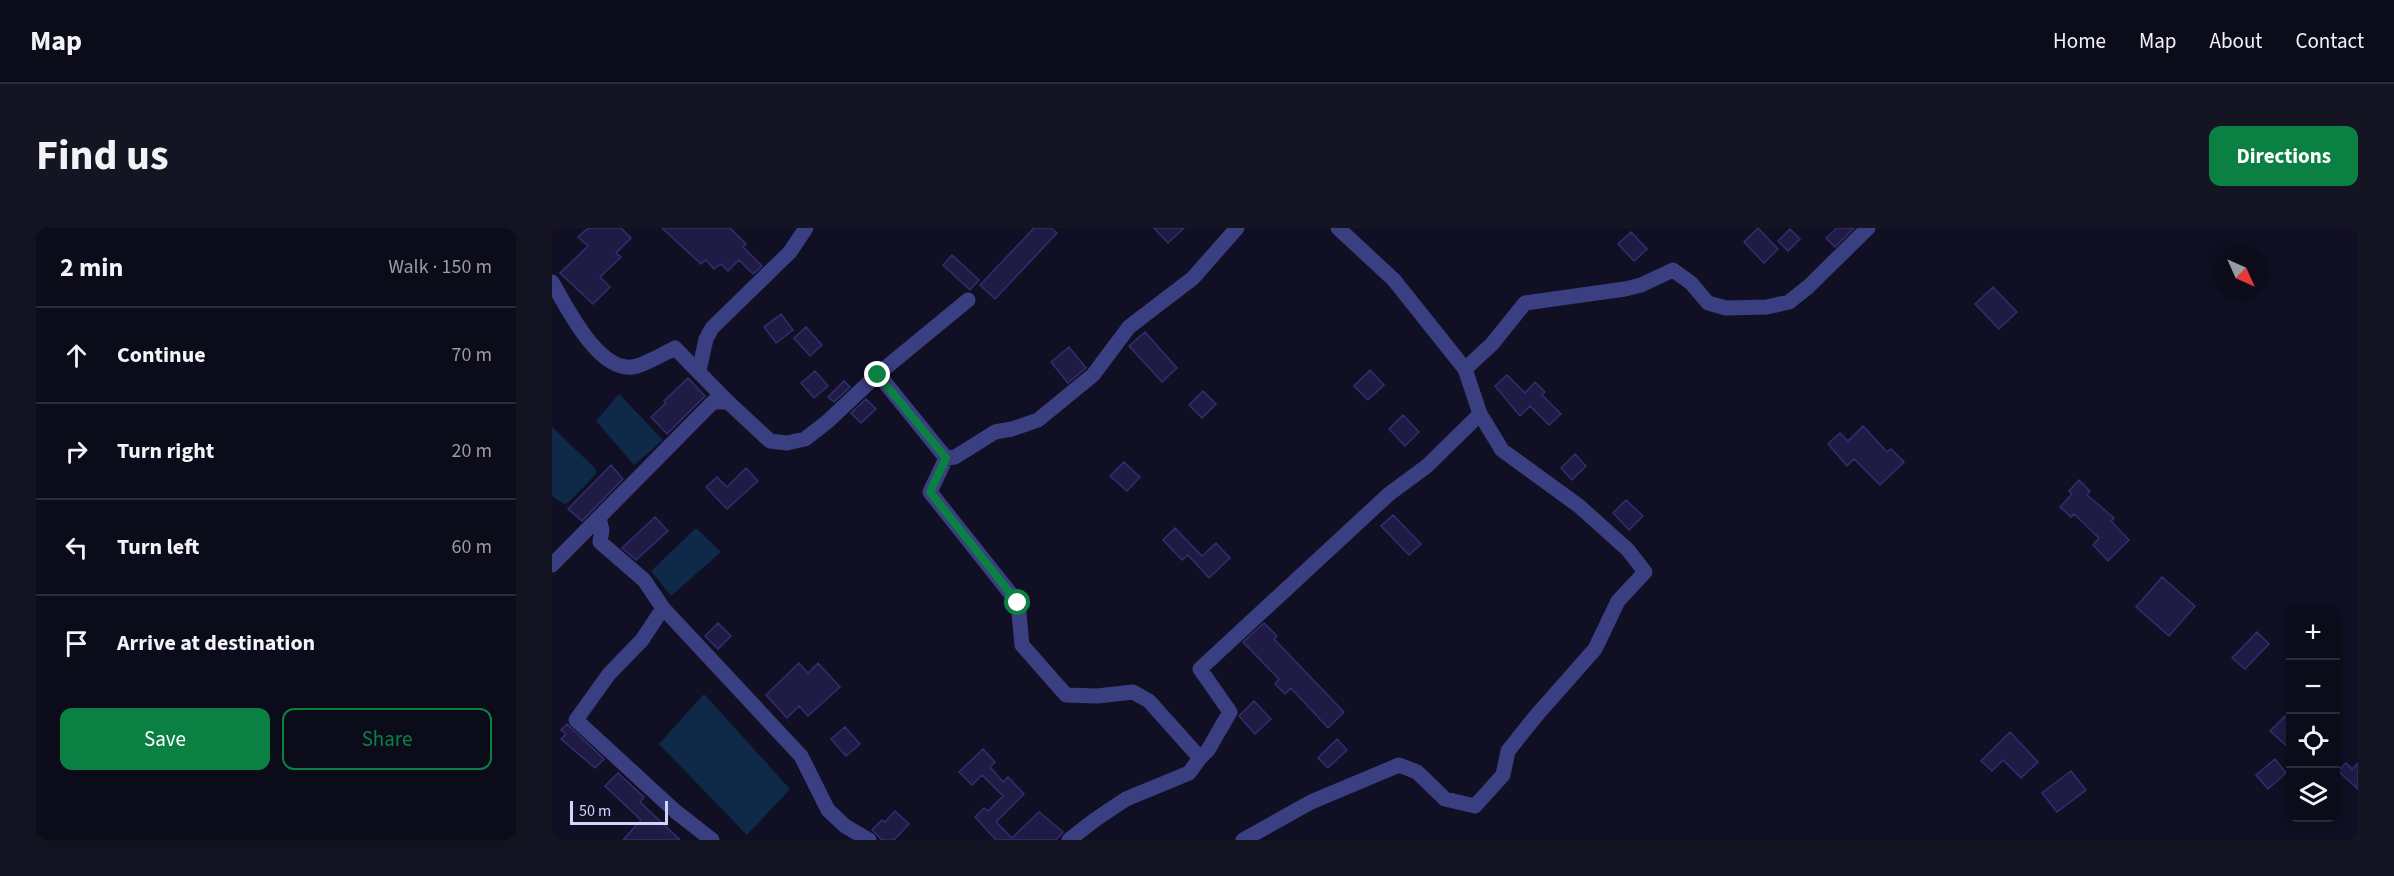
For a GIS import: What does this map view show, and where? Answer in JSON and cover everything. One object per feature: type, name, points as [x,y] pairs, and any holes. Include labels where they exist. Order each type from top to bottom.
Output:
[{"type":"street","points":[[699,371],[706,339],[712,328],[790,252],[806,228]]},
{"type":"street","points":[[946,458],[955,457],[995,432],[1038,420],[1093,375],[1129,327],[1193,278],[1237,228]]},
{"type":"street","points":[[1243,840],[1311,802],[1399,765],[1417,772],[1445,799],[1474,806],[1503,775],[1508,751],[1595,649],[1617,601],[1645,572],[1628,550],[1579,506],[1508,456],[1480,414],[1465,369],[1394,280],[1338,228]]},
{"type":"street","points":[[1465,369],[1492,344],[1525,303],[1625,289],[1641,285],[1673,270],[1691,283],[1708,303],[1726,308],[1767,307],[1789,302],[1808,287],[1868,228]]},
{"type":"street","points":[[552,282],[584,336],[613,363],[635,367],[675,348],[699,371],[707,383],[770,441],[787,443],[805,439],[827,422],[878,375],[968,300]]},
{"type":"street","points":[[878,375],[946,458]]},
{"type":"street","points":[[552,565],[713,402],[728,402]]},
{"type":"street","points":[[1069,840],[1126,799],[1189,773],[1208,750],[1230,712],[1200,669],[1389,494],[1427,466],[1480,414]]},
{"type":"street","points":[[946,458],[930,492],[1018,603],[1022,645],[1066,695],[1097,696],[1133,692],[1149,701],[1200,758]]},
{"type":"street","points":[[599,518],[602,530],[600,542],[644,580],[663,608],[801,756],[828,810],[845,826],[869,840]]},
{"type":"street","points":[[663,608],[642,640],[609,674],[576,720],[675,811],[712,840]]},
{"type":"water","points":[[619,394],[663,440],[634,465],[596,421]]},
{"type":"water","points":[[552,427],[596,469],[596,474],[569,502],[564,504],[552,496]]},
{"type":"water","points":[[696,528],[721,552],[671,596],[651,571]]},
{"type":"water","points":[[704,694],[790,789],[747,835],[659,744]]},
{"type":"building","points":[[588,228],[621,228],[631,238],[616,253],[621,257],[600,277],[610,287],[593,304],[560,273],[588,246],[578,237]]},
{"type":"building","points":[[662,228],[730,228],[746,244],[743,247],[762,266],[753,274],[739,260],[728,271],[721,264],[714,269],[706,260],[701,264]]},
{"type":"building","points":[[1034,228],[1051,228],[1057,233],[995,299],[980,285]]},
{"type":"building","points":[[1154,228],[1184,228],[1168,243]]},
{"type":"building","points":[[1758,228],[1778,249],[1764,263],[1744,242]]},
{"type":"building","points":[[1837,228],[1854,228],[1835,247],[1826,238]]},
{"type":"building","points":[[1790,229],[1800,239],[1788,251],[1778,241]]},
{"type":"building","points":[[1631,232],[1647,249],[1634,261],[1618,244]]},
{"type":"building","points":[[952,255],[979,280],[970,290],[943,265]]},
{"type":"building","points":[[1993,287],[2017,312],[1999,329],[1975,304]]},
{"type":"building","points":[[781,314],[793,330],[776,343],[764,327]]},
{"type":"building","points":[[806,327],[822,345],[810,356],[794,338]]},
{"type":"building","points":[[1145,332],[1177,368],[1162,382],[1129,346]]},
{"type":"building","points":[[1069,347],[1086,368],[1068,383],[1051,362]]},
{"type":"building","points":[[1370,370],[1384,385],[1368,400],[1354,386]]},
{"type":"building","points":[[815,371],[828,386],[814,398],[801,383]]},
{"type":"building","points":[[1507,375],[1525,393],[1535,382],[1545,392],[1542,395],[1561,414],[1549,425],[1530,406],[1520,416],[1495,386]]},
{"type":"building","points":[[688,378],[705,396],[667,434],[651,417]]},
{"type":"building","points":[[844,381],[850,387],[834,402],[828,397]]},
{"type":"building","points":[[1203,391],[1216,404],[1202,418],[1189,405]]},
{"type":"building","points":[[866,399],[876,409],[861,423],[851,413]]},
{"type":"building","points":[[1403,415],[1419,432],[1405,446],[1389,429]]},
{"type":"building","points":[[1863,426],[1887,452],[1891,449],[1904,462],[1880,485],[1854,459],[1847,466],[1828,444],[1840,433],[1848,441]]},
{"type":"building","points":[[1575,454],[1586,466],[1572,480],[1561,468]]},
{"type":"building","points":[[1124,462],[1140,477],[1127,491],[1110,476]]},
{"type":"building","points":[[611,465],[623,479],[582,521],[568,509]]},
{"type":"building","points":[[746,468],[758,481],[727,509],[706,487],[717,477],[727,487]]},
{"type":"building","points":[[2079,480],[2090,491],[2087,495],[2114,518],[2111,521],[2129,540],[2108,561],[2093,545],[2099,538],[2074,514],[2071,517],[2060,507],[2072,494],[2069,491]]},
{"type":"building","points":[[1626,500],[1643,516],[1629,530],[1613,513]]},
{"type":"building","points":[[1393,515],[1421,544],[1409,555],[1381,526]]},
{"type":"building","points":[[655,517],[668,531],[636,560],[622,548]]},
{"type":"building","points":[[1175,528],[1202,556],[1216,543],[1230,558],[1209,578],[1188,555],[1182,560],[1163,540]]},
{"type":"building","points":[[2162,577],[2195,606],[2169,636],[2136,607]]},
{"type":"building","points":[[718,623],[731,636],[718,649],[705,636]]},
{"type":"building","points":[[1264,623],[1277,636],[1274,639],[1344,712],[1328,728],[1291,688],[1285,694],[1275,684],[1279,679],[1243,642]]},
{"type":"building","points":[[2257,632],[2269,644],[2245,669],[2232,658]]},
{"type":"building","points":[[799,663],[808,673],[818,663],[840,687],[808,716],[799,706],[787,718],[766,695]]},
{"type":"building","points":[[1254,701],[1271,719],[1255,734],[1239,716]]},
{"type":"building","points":[[2285,716],[2286,745],[2270,731]]},
{"type":"building","points":[[567,724],[604,759],[595,768],[561,739],[566,734],[561,730]]},
{"type":"building","points":[[845,727],[860,744],[846,756],[831,739]]},
{"type":"building","points":[[2010,732],[2038,762],[2021,778],[2003,760],[1992,771],[1981,761]]},
{"type":"building","points":[[1337,739],[1347,750],[1328,768],[1318,758]]},
{"type":"building","points":[[983,749],[995,762],[990,767],[1003,782],[1008,777],[1024,794],[997,823],[1012,838],[1039,812],[1063,832],[1056,840],[996,840],[975,817],[984,808],[988,811],[1003,796],[982,775],[972,785],[959,772]]},
{"type":"building","points":[[2275,759],[2286,773],[2268,789],[2256,775]]},
{"type":"building","points":[[2346,763],[2352,769],[2358,763],[2358,789],[2340,773],[2340,769]]},
{"type":"building","points":[[2071,771],[2086,790],[2057,812],[2042,793]]},
{"type":"building","points":[[618,773],[644,797],[640,802],[680,840],[623,840],[641,820],[605,786]]},
{"type":"building","points":[[895,811],[909,824],[894,840],[882,840],[872,830],[882,820],[885,822]]},
{"type":"route","points":[[878,375],[946,458],[930,492],[1018,603]]}]
